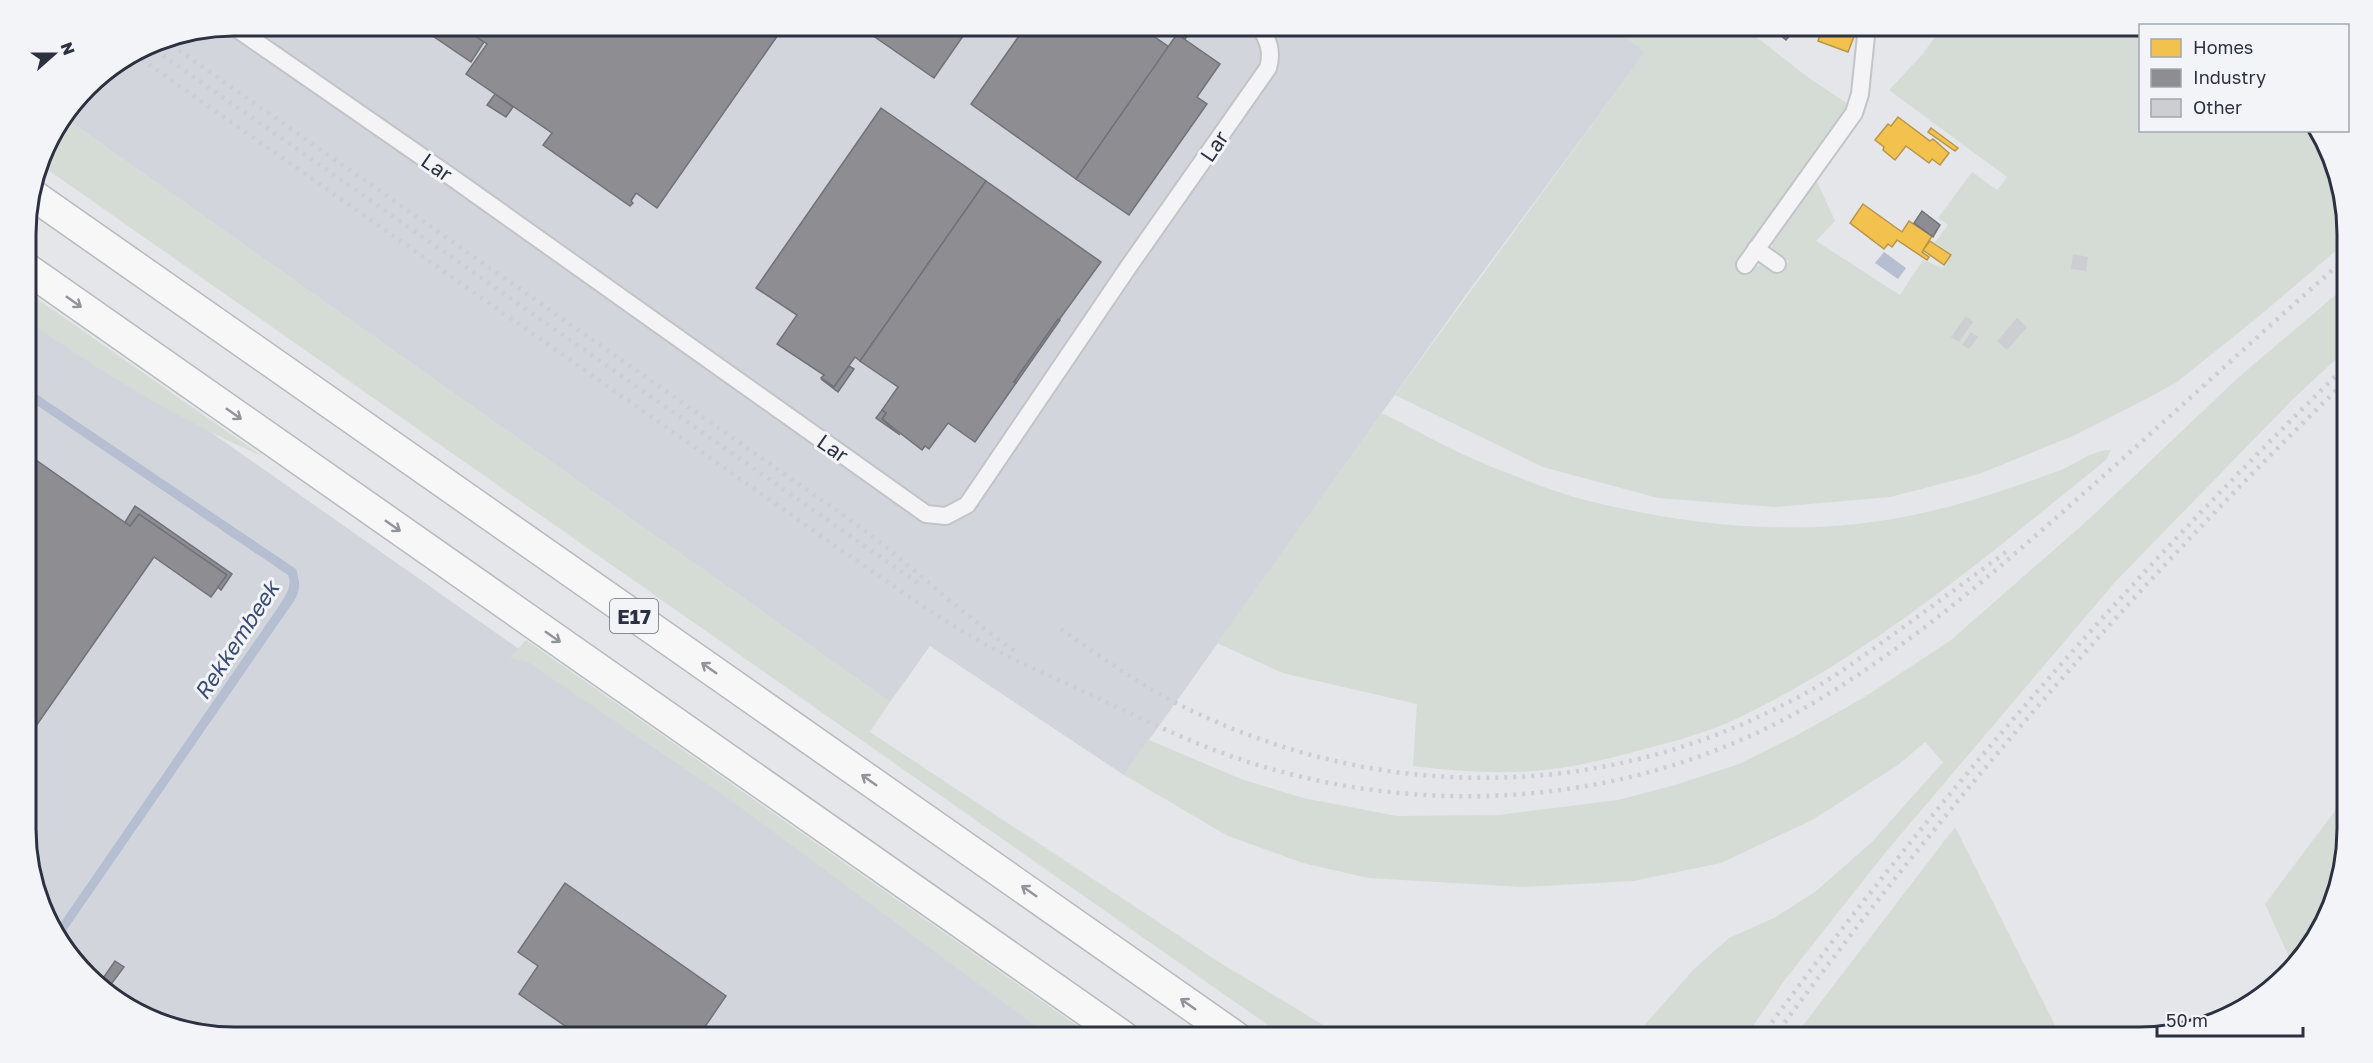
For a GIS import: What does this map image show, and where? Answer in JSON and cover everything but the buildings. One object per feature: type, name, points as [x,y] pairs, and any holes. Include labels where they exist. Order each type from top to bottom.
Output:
[{"type":"highway","name":"E17","points":[[39,200],[1222,1027]]},
{"type":"highway","points":[[36,275],[1110,1027]]},
{"type":"street","name":"Lar","points":[[247,36],[457,181],[926,514],[946,516],[967,505],[1268,68],[1271,55],[1265,36]]},
{"type":"street","points":[[1745,265],[1854,113],[1860,94],[1866,36]]},
{"type":"street","points":[[1756,249],[1778,264]]},
{"type":"shaded area","points":[[234,36],[1624,36],[1646,51],[1468,292],[1124,775],[930,646],[890,702],[71,122],[94,94],[124,69],[135,63],[158,51],[183,43]]},
{"type":"shaded area","points":[[1623,36],[1755,36],[1809,78],[1851,106],[1748,271],[1762,264],[1780,274],[1789,261],[1772,248],[1772,240],[1815,177],[1835,221],[1816,241],[1900,295],[1923,260],[1943,268],[1952,255],[1935,242],[1948,225],[1938,218],[1972,172],[1997,190],[2007,177],[1889,90],[1922,55],[1936,36],[2139,36],[2139,132],[2308,132],[2322,158],[2330,183],[2335,208],[2337,250],[2177,382],[2073,436],[1979,474],[1890,497],[1775,507],[1658,498],[1543,467],[1395,395],[1645,52]]},
{"type":"shaded area","points":[[71,122],[890,702],[870,732],[1214,959],[1326,1027],[1271,1027],[47,169],[69,124]]},
{"type":"shaded area","points":[[2337,294],[2337,358],[2293,399],[2115,582],[1885,853],[1787,977],[1752,1027],[1643,1027],[1694,969],[1729,938],[1774,918],[1815,892],[1872,842],[1943,762],[1925,742],[1898,765],[1812,820],[1721,863],[1633,881],[1523,887],[1368,878],[1303,863],[1228,836],[1124,775],[1149,740],[1241,779],[1303,798],[1397,816],[1499,815],[1618,800],[1675,785],[1739,764],[1863,698],[1951,640],[2088,520],[2240,376]]},
{"type":"shaded area","points":[[36,298],[262,456],[171,411],[36,327]]},
{"type":"shaded area","points":[[36,309],[1056,1027],[234,1027],[196,1023],[158,1012],[114,986],[94,969],[63,928],[51,905],[38,855],[36,829]]},
{"type":"shaded area","points":[[1382,413],[1478,461],[1570,496],[1667,517],[1754,527],[1841,525],[1927,512],[2011,488],[2061,470],[2091,454],[2111,450],[2106,460],[2018,531],[1882,633],[1786,693],[1736,719],[1687,737],[1587,763],[1535,771],[1474,772],[1413,766],[1417,704],[1283,673],[1217,643]]},
{"type":"shaded area","points":[[526,640],[1079,1027],[1037,1027],[729,799],[528,662],[510,658]]},
{"type":"shaded area","points":[[2337,808],[2335,855],[2322,905],[2304,939],[2289,957],[2265,904]]},
{"type":"shaded area","points":[[1955,827],[2056,1027],[1802,1027]]},
{"type":"water","points":[[1884,252],[1906,268],[1898,279],[1875,263]]},
{"type":"water","points":[[36,394],[296,569],[299,582],[298,593],[294,601],[65,932],[60,923],[279,606],[288,591],[290,584],[288,575],[36,405]]},
{"type":"railway","points":[[173,46],[853,522],[976,622],[1018,653]]},
{"type":"railway","points":[[157,51],[922,586]]},
{"type":"railway","points":[[142,59],[854,559],[974,638],[1017,661],[1139,718],[1231,756],[1279,771],[1347,786],[1416,794],[1485,796],[1554,791],[1622,779],[1688,760],[1753,735],[1815,702],[1884,657],[1950,608],[2109,471],[2337,266]]},
{"type":"railway","points":[[1769,1027],[1896,860],[2039,689],[2189,524],[2337,375]]},
{"type":"railway","points":[[1781,1027],[1906,864],[2046,697],[2192,536],[2337,390]]},
{"type":"railway","points":[[1061,629],[1134,679],[1180,705],[1254,737],[1330,760],[1406,773],[1484,778],[1561,773],[1638,759],[1713,736],[1787,703],[1846,668],[2006,552]]},
{"type":"water label","name":"Rekkembeek","points":[[236,640]]}]
